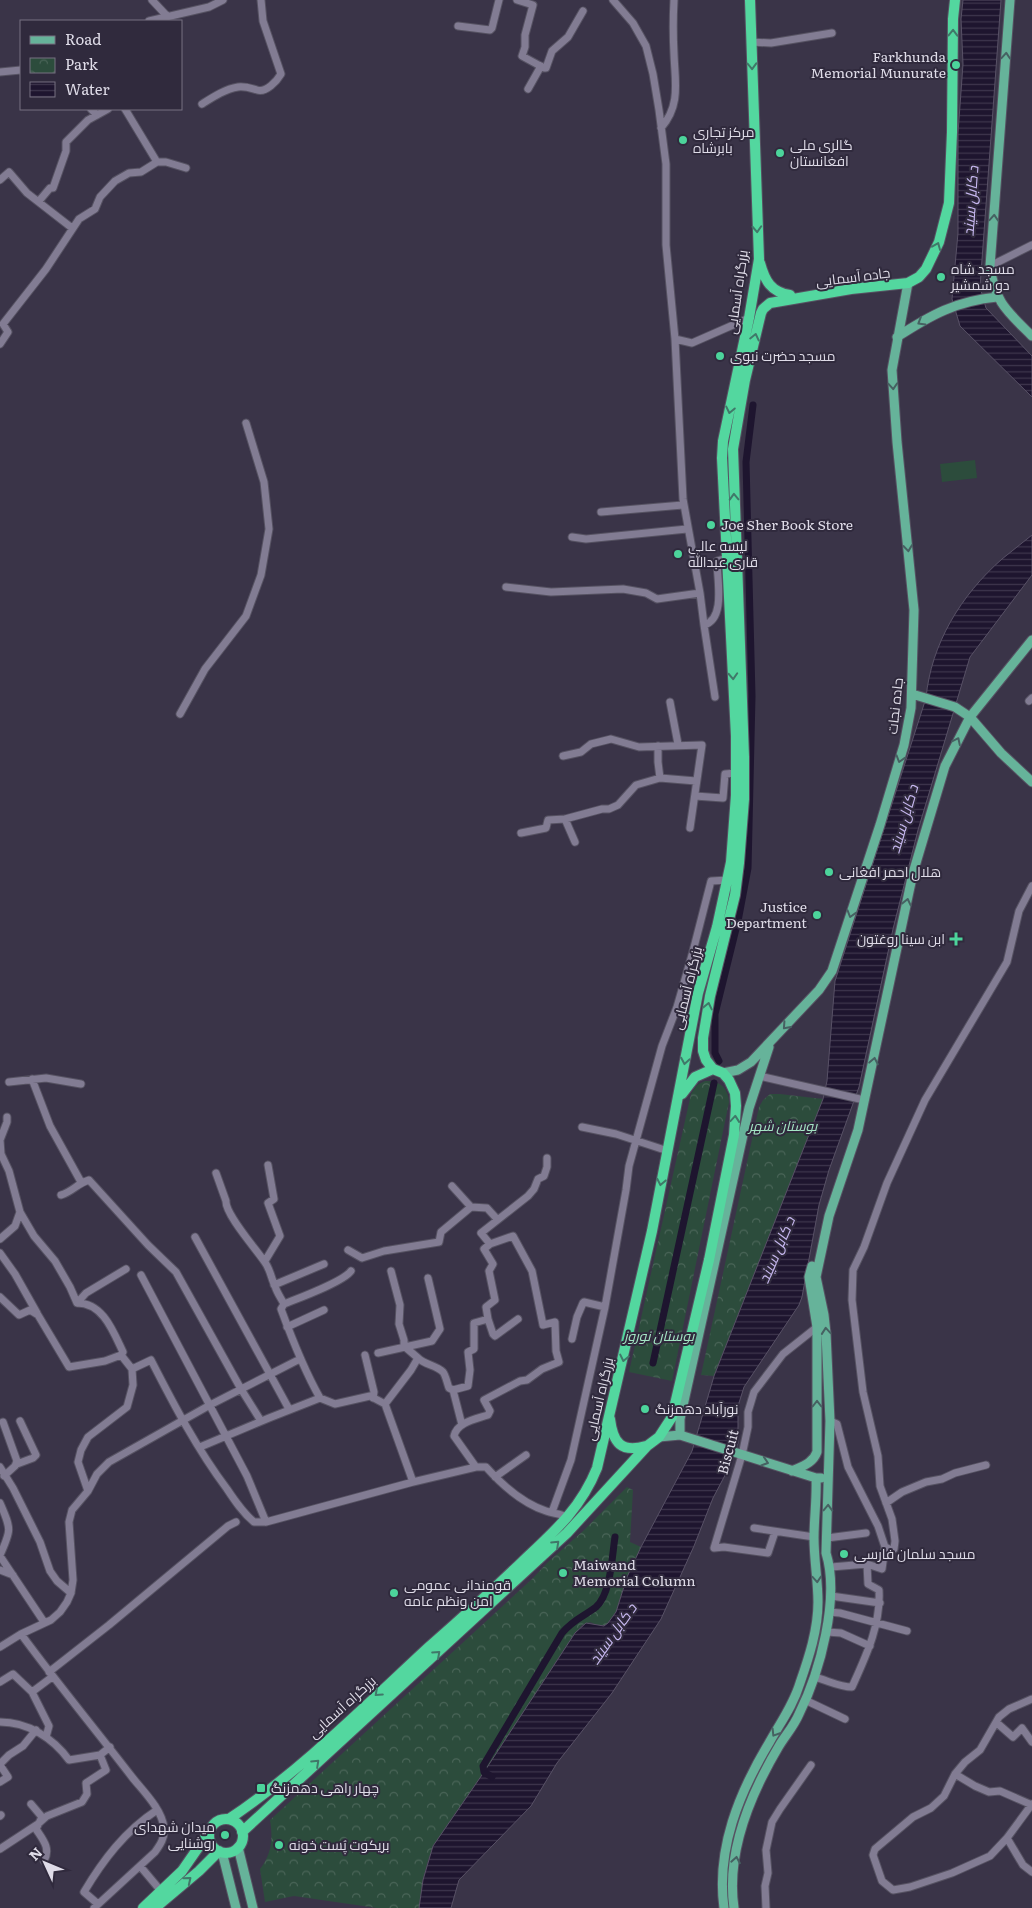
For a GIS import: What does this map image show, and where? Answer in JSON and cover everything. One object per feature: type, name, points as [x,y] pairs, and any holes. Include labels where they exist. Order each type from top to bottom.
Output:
[{"type":"highway","name":"بزرگراه آسمایی","points":[[229,1819],[261,1797],[339,1729],[503,1580],[568,1518],[592,1482],[597,1468],[619,1379],[668,1151],[692,1022],[728,880],[735,816],[736,773],[723,441],[749,318],[759,259],[750,0]]},
{"type":"highway","points":[[908,283],[919,277],[931,260],[939,242],[949,203],[955,0]]},
{"type":"highway","points":[[759,259],[764,277],[769,285],[779,294],[801,297]]},
{"type":"highway","name":"جاده آسمایی","points":[[801,297],[908,283]]},
{"type":"highway","name":"بزرگراه آسمایی","points":[[713,1068],[706,1060],[703,1051],[705,1021],[735,895],[744,799],[744,748],[733,438],[763,309],[770,302],[776,300],[801,297]]},
{"type":"highway","points":[[678,1100],[695,1077],[713,1068],[723,1073]]},
{"type":"highway","name":"بزرگراه آسمایی","points":[[242,1832],[567,1533],[647,1446],[659,1436],[672,1416],[709,1260],[734,1135],[736,1106],[734,1093],[729,1080],[723,1073]]},
{"type":"highway","points":[[610,1414],[613,1436],[618,1443],[628,1449],[647,1446]]},
{"type":"highway","points":[[143,1908],[182,1871],[214,1824],[218,1820],[229,1819],[237,1823],[242,1832],[242,1837],[238,1847],[228,1852],[220,1852],[211,1844],[209,1832]]},
{"type":"highway","points":[[155,1908],[220,1852]]},
{"type":"main road","points":[[1010,0],[990,266],[992,284],[997,297],[1005,309],[1032,336]]},
{"type":"main road","name":"جاده نجات","points":[[723,1073],[738,1070],[751,1062],[818,990],[832,971],[904,745],[912,694],[914,610],[897,442],[892,370],[908,283]]},
{"type":"main road","points":[[897,337],[925,319],[947,308],[997,297]]},
{"type":"main road","points":[[792,1470],[815,1459],[817,1452],[817,1327],[809,1276],[824,1215],[872,1073],[913,873],[945,766],[970,717],[1032,640]]},
{"type":"main road","points":[[912,694],[955,707],[970,717],[1001,753],[1032,782]]},
{"type":"main road","points":[[680,1435],[680,1419],[748,1108],[771,1042]]},
{"type":"main road","points":[[734,1908],[731,1887],[743,1823],[752,1797],[799,1715],[814,1677],[827,1632],[831,1596],[829,1585],[830,1568],[826,1553],[830,1421],[826,1333],[816,1277],[829,1216],[858,1130],[861,1103]]},
{"type":"main road","points":[[659,1436],[680,1435],[816,1478],[829,1477]]},
{"type":"main road","points":[[724,1908],[722,1879],[732,1822],[746,1786],[768,1744],[788,1712],[800,1685],[817,1625],[818,1595],[814,1538],[816,1478]]},
{"type":"main road","points":[[238,1847],[253,1908]]},
{"type":"main road","points":[[220,1852],[236,1908]]},
{"type":"street","points":[[152,0],[166,16]]},
{"type":"street","points":[[152,20],[209,7],[223,0]]},
{"type":"street","points":[[202,104],[236,87],[246,87],[258,91],[263,90],[281,74],[263,21],[261,0]]},
{"type":"street","points":[[458,26],[490,30],[499,0]]},
{"type":"street","points":[[517,0],[534,5],[522,56],[546,68],[552,51],[568,37],[583,11]]},
{"type":"street","points":[[613,0],[633,23],[646,46],[653,74],[661,128],[666,178],[667,255],[675,339],[683,505],[700,594],[715,697]]},
{"type":"street","points":[[661,128],[670,117],[676,96],[674,0]]},
{"type":"street","points":[[751,42],[771,43],[832,34]]},
{"type":"street","points":[[528,89],[540,66]]},
{"type":"street","points":[[0,72],[20,70]]},
{"type":"street","points":[[92,110],[97,115]]},
{"type":"street","points":[[39,201],[50,188],[53,188],[66,152],[66,142],[78,129],[106,110]]},
{"type":"street","points":[[126,110],[156,162]]},
{"type":"street","points":[[0,344],[8,332],[3,324],[46,269],[79,219],[95,209],[100,197],[115,181],[129,173],[141,172],[156,162],[166,162],[186,168]]},
{"type":"street","points":[[0,180],[9,172],[26,193],[39,201],[72,228]]},
{"type":"street","points":[[990,266],[1032,245]]},
{"type":"street","points":[[675,339],[692,343],[749,318]]},
{"type":"street","points":[[180,714],[206,669],[246,616],[261,575],[269,528],[264,482],[246,423]]},
{"type":"street","points":[[601,512],[683,505]]},
{"type":"street","points":[[572,537],[586,539],[687,529]]},
{"type":"street","points":[[704,625],[710,624],[719,610],[717,561],[727,558]]},
{"type":"street","points":[[506,587],[551,592],[623,589],[646,593],[657,599],[700,594]]},
{"type":"street","points":[[670,702],[669,711],[678,744]]},
{"type":"street","points":[[563,756],[580,752],[591,744],[610,739],[639,747],[678,744],[702,745],[690,828]]},
{"type":"street","points":[[658,746],[660,778]]},
{"type":"street","points":[[695,796],[723,798],[725,774],[736,773]]},
{"type":"street","points":[[521,833],[546,828],[548,820],[565,819],[618,805],[636,785],[660,778],[696,781]]},
{"type":"street","points":[[565,819],[575,842]]},
{"type":"street","points":[[552,1512],[571,1460],[605,1307],[629,1166],[662,1046],[677,1007],[711,881],[728,880]]},
{"type":"street","points":[[885,1547],[891,1550],[894,1549],[895,1541],[892,1519],[880,1486],[878,1456],[865,1405],[852,1300],[853,1270],[864,1247],[887,1183],[925,1100],[1007,962],[1019,911],[1032,886]]},
{"type":"street","points":[[677,1007],[692,1022]]},
{"type":"street","points":[[759,1076],[820,1090],[861,1103]]},
{"type":"street","points":[[10,1082],[46,1078],[81,1084]]},
{"type":"street","points":[[32,1079],[50,1126],[82,1182]]},
{"type":"street","points":[[7,1117],[0,1140],[0,1154],[9,1171],[20,1212],[34,1236],[56,1261],[77,1303]]},
{"type":"street","points":[[582,1127],[668,1151]]},
{"type":"street","points":[[490,1244],[481,1233],[528,1196],[534,1189],[538,1179],[544,1176],[547,1158]]},
{"type":"street","points":[[265,1261],[280,1236],[268,1203],[274,1198],[268,1165]]},
{"type":"street","points":[[216,1173],[226,1205],[238,1227],[265,1261],[284,1304]]},
{"type":"street","points":[[61,1195],[69,1193],[82,1182],[89,1180],[92,1182],[148,1245],[176,1272],[261,1422]]},
{"type":"street","points":[[452,1186],[471,1207],[487,1208],[497,1219]]},
{"type":"street","points":[[348,1250],[362,1258],[384,1251],[438,1242],[442,1232],[471,1207]]},
{"type":"street","points":[[0,1238],[15,1226],[20,1212]]},
{"type":"street","points":[[476,1467],[454,1436],[455,1431],[462,1425],[488,1415],[490,1411],[484,1400],[528,1380],[542,1369],[559,1362],[556,1351],[555,1322],[543,1325],[532,1271],[513,1236],[490,1244],[484,1249],[494,1264],[489,1271],[495,1300],[486,1307],[494,1336],[518,1319]]},
{"type":"street","points":[[195,1237],[289,1409]]},
{"type":"street","points":[[0,1253],[15,1274],[68,1367],[105,1361],[121,1355]]},
{"type":"street","points":[[274,1285],[324,1264]]},
{"type":"street","points":[[77,1303],[86,1293],[126,1269]]},
{"type":"street","points":[[351,1270],[348,1275],[284,1304],[281,1308],[300,1359],[320,1398],[335,1404],[366,1396],[385,1404],[413,1482]]},
{"type":"street","points":[[390,1272],[400,1304],[399,1324],[404,1346],[425,1364],[443,1372],[449,1388],[453,1390],[462,1425]]},
{"type":"street","points":[[141,1276],[247,1476],[266,1522]]},
{"type":"street","points":[[378,1353],[432,1341],[440,1329],[428,1278]]},
{"type":"street","points":[[0,1298],[20,1315],[30,1310],[38,1315]]},
{"type":"street","points":[[77,1303],[87,1303],[106,1318],[123,1352],[121,1355],[132,1369],[133,1385],[127,1407],[88,1437],[81,1450],[78,1462],[88,1492]]},
{"type":"street","points":[[572,1339],[582,1303],[605,1307]]},
{"type":"street","points":[[287,1327],[324,1310]]},
{"type":"street","points":[[453,1390],[468,1386],[470,1370],[468,1352],[474,1349],[474,1323],[488,1319]]},
{"type":"street","name":"Biscuit","points":[[775,1532],[768,1553],[724,1547],[714,1548],[748,1427],[748,1412],[754,1392],[783,1354],[817,1327]]},
{"type":"street","points":[[365,1355],[374,1392],[373,1398]]},
{"type":"street","points":[[385,1404],[418,1358]]},
{"type":"street","points":[[0,1647],[21,1634],[51,1620],[60,1612],[71,1593],[73,1580],[68,1522],[72,1510],[88,1492],[96,1474],[109,1462],[210,1404],[300,1359]]},
{"type":"street","points":[[132,1369],[151,1360],[182,1421],[212,1469],[248,1517],[254,1522],[266,1522],[476,1467],[486,1467],[501,1484],[520,1498],[547,1512],[560,1513],[568,1518]]},
{"type":"street","points":[[200,1447],[225,1435],[320,1398]]},
{"type":"street","points":[[4,1476],[17,1464],[36,1455],[20,1421]]},
{"type":"street","points":[[830,1421],[837,1424],[848,1467],[878,1526],[885,1547],[882,1569],[867,1564],[830,1568]]},
{"type":"street","points":[[3,1422],[17,1464]]},
{"type":"street","points":[[495,1477],[526,1455]]},
{"type":"street","points":[[886,1503],[902,1492],[926,1482],[986,1465]]},
{"type":"street","points":[[0,1467],[13,1488],[40,1542],[50,1571],[71,1593]]},
{"type":"street","points":[[0,1503],[9,1527],[7,1539],[0,1556],[44,1622]]},
{"type":"street","points":[[32,1692],[109,1625],[228,1526],[236,1522]]},
{"type":"street","points":[[754,1528],[814,1538]]},
{"type":"street","points":[[827,1538],[866,1533]]},
{"type":"street","points":[[814,1677],[852,1688],[870,1646],[880,1603],[879,1590],[868,1584],[867,1564]]},
{"type":"street","points":[[0,1570],[13,1575]]},
{"type":"street","points":[[831,1596],[880,1603]]},
{"type":"street","points":[[829,1612],[877,1622],[907,1631]]},
{"type":"street","points":[[827,1632],[841,1633],[870,1646]]},
{"type":"street","points":[[21,1634],[110,1747],[162,1818],[164,1828],[162,1842],[140,1866],[96,1906],[84,1892],[99,1868],[124,1835],[156,1810]]},
{"type":"street","points":[[0,1682],[13,1674],[32,1692],[48,1726],[46,1737]]},
{"type":"street","points":[[955,1774],[989,1792],[1000,1791],[1031,1809],[990,1856],[952,1873],[893,1890],[882,1881],[873,1855],[875,1849],[913,1817],[931,1808],[944,1796],[955,1774],[965,1762],[980,1750],[999,1717],[1009,1709],[1032,1699]]},
{"type":"street","points":[[805,1700],[845,1719]]},
{"type":"street","points":[[0,1722],[18,1724],[36,1730],[60,1747],[69,1760],[100,1755],[110,1747]]},
{"type":"street","points":[[997,1723],[1013,1737],[1022,1728],[1032,1742]]},
{"type":"street","points":[[0,1782],[8,1777],[0,1765],[9,1755],[23,1746],[36,1730]]},
{"type":"street","points":[[0,1849],[38,1824],[46,1816],[82,1802],[87,1794],[86,1783],[106,1770],[100,1755]]},
{"type":"street","points":[[766,1908],[765,1886],[768,1873],[766,1850],[772,1822],[811,1765]]},
{"type":"street","points":[[31,1804],[42,1818],[36,1829],[47,1846],[48,1854],[44,1861]]},
{"type":"street","points":[[1007,1838],[1023,1864],[1032,1872]]},
{"type":"street","points":[[140,1866],[161,1892]]},
{"type":"green space","points":[[975,460],[977,478],[942,482],[940,464]]},
{"type":"green space","name":"بوستان نوروز","points":[[705,1081],[715,1082],[722,1086],[727,1093],[729,1102],[672,1381],[629,1372],[691,1094],[697,1085]]},
{"type":"green space","name":"بوستان شهر","points":[[770,1094],[823,1099],[714,1376],[701,1375],[759,1107]]},
{"type":"green space","points":[[627,1487],[633,1490],[630,1542],[641,1547],[627,1577],[616,1612],[606,1625],[597,1625],[590,1622],[582,1625],[571,1639],[429,1857],[419,1908],[377,1908],[294,1896],[265,1902],[260,1869],[267,1858],[271,1846],[270,1820],[532,1579]]},
{"type":"water","name":"د کابل سيند","points":[[963,0],[1001,0],[980,287],[986,308],[1032,356],[1032,397],[960,326],[952,299],[958,233],[958,133],[963,64],[961,19]]},
{"type":"water","name":"د کابل سيند","points":[[1032,535],[1032,575],[970,657],[918,830],[893,929],[859,1087],[829,1170],[819,1205],[802,1297],[799,1305],[744,1387],[738,1406],[738,1443],[732,1462],[713,1498],[661,1619],[612,1693],[557,1763],[531,1806],[459,1880],[451,1908],[419,1908],[423,1880],[433,1846],[575,1633],[586,1623],[604,1626],[616,1612],[627,1577],[641,1547],[692,1451],[714,1376],[823,1099],[827,1081],[835,981],[926,698],[929,678],[941,640],[961,605],[987,573]]},
{"type":"waterway","points":[[719,1061],[715,1053],[715,1014],[738,921],[748,868],[752,696],[746,462],[753,405]]},
{"type":"waterway","points":[[653,1363],[714,1083]]},
{"type":"waterway","points":[[492,1777],[484,1772],[483,1766],[562,1633],[601,1601],[608,1584],[615,1537]]},
{"type":"place","name":"Farkhunda Memorial Munurate","points":[[956,65]]},
{"type":"place","name":"مرکز تجاری بابرشاه","points":[[683,140]]},
{"type":"place","name":"گالری ملی افغانستان","points":[[780,153]]},
{"type":"place","name":"مسجد شاه دو شمشیر","points":[[941,277]]},
{"type":"place","name":"مسجد حضرت نبوی","points":[[720,356]]},
{"type":"place","name":"Joe Sher Book Store","points":[[711,525]]},
{"type":"place","name":"لیسه عالی قاری عبدالله","points":[[678,554]]},
{"type":"place","name":"هلال احمر افغانی","points":[[829,872]]},
{"type":"place","name":"Justice Department","points":[[817,915]]},
{"type":"place","name":"ابن سینا روغتون","points":[[956,939]]},
{"type":"place","name":"نورآباد دهمزنگ","points":[[645,1409]]},
{"type":"place","name":"مسجد سلمان فارسی","points":[[844,1554]]},
{"type":"place","name":"Maiwand Memorial Column","points":[[563,1573]]},
{"type":"place","name":"قومندانی عمومی امن ونظم عامه","points":[[394,1593]]},
{"type":"place","name":"چهار راهی دهمزنگ","points":[[261,1788]]},
{"type":"place","name":"میدان شهدای روشنایی","points":[[225,1835]]},
{"type":"place","name":"بریکوت پُست خونه","points":[[279,1845]]}]
